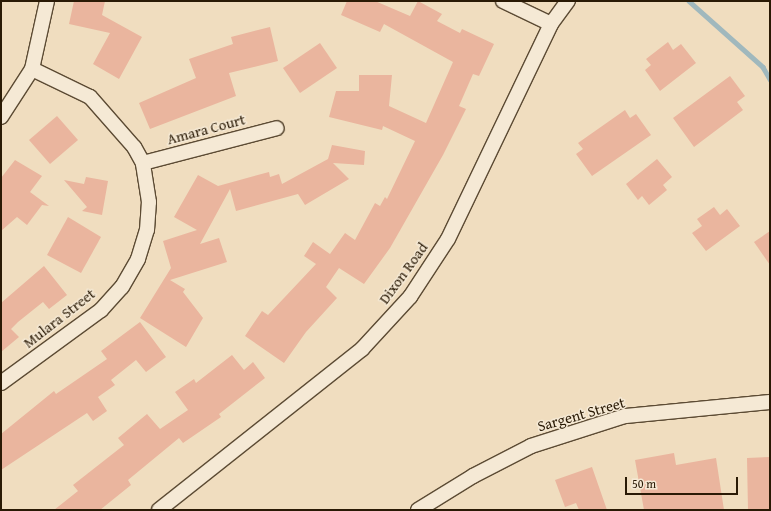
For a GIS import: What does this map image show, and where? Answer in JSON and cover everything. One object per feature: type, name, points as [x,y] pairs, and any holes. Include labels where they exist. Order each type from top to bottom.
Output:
[{"type":"street","points":[[1,118],[32,69],[47,1]]},
{"type":"street","points":[[502,1],[551,24]]},
{"type":"street","name":"Dixon Road","points":[[159,510],[362,348],[410,297],[448,239],[551,24],[568,1]]},
{"type":"street","name":"Mulara Street","points":[[1,383],[101,310],[122,287],[138,259],[147,230],[149,202],[143,163],[117,125],[90,97],[32,69]]},
{"type":"street","name":"Amara Court","points":[[143,163],[277,128]]},
{"type":"street","name":"Sargent Street","points":[[418,510],[473,476],[531,446],[618,419],[770,402]]},
{"type":"building","points":[[74,1],[105,1],[102,15],[142,37],[119,79],[93,64],[110,33],[69,24]]},
{"type":"building","points":[[347,1],[375,1],[410,16],[418,1],[442,14],[437,21],[460,33],[462,29],[494,44],[479,76],[473,74],[459,106],[466,109],[443,155],[390,248],[364,284],[339,268],[326,287],[337,298],[306,332],[284,363],[245,336],[262,311],[268,315],[316,264],[304,256],[313,242],[330,254],[345,233],[355,240],[375,203],[380,206],[385,197],[387,199],[415,141],[383,126],[382,130],[329,117],[336,91],[359,91],[359,75],[392,75],[389,106],[426,123],[453,62],[384,24],[380,32],[341,15]]},
{"type":"building","points":[[270,27],[278,61],[229,73],[236,96],[150,129],[139,103],[196,78],[189,59],[233,44],[231,37]]},
{"type":"building","points":[[668,42],[673,50],[681,44],[696,63],[660,91],[645,70],[651,65],[646,59]]},
{"type":"building","points":[[320,43],[337,68],[300,93],[283,68]]},
{"type":"building","points":[[730,76],[745,96],[737,102],[743,110],[694,147],[673,118]]},
{"type":"building","points":[[625,110],[630,118],[636,114],[651,135],[592,176],[576,154],[583,149],[578,143]]},
{"type":"building","points":[[57,116],[78,140],[50,164],[29,140]]},
{"type":"building","points":[[332,145],[365,151],[364,165],[333,163],[349,179],[305,205],[298,194],[236,211],[230,189],[200,244],[219,238],[227,262],[170,280],[185,289],[183,292],[203,318],[186,347],[140,318],[171,268],[163,241],[197,230],[174,217],[198,175],[218,186],[269,172],[270,177],[279,174],[282,184],[328,159]]},
{"type":"building","points":[[657,159],[672,177],[663,185],[667,190],[649,205],[642,196],[638,200],[626,184]]},
{"type":"building","points":[[15,160],[42,176],[30,192],[49,206],[42,205],[27,225],[17,217],[1,231],[1,178]]},
{"type":"building","points":[[86,177],[108,181],[102,215],[82,211],[87,207],[64,180],[84,184]]},
{"type":"building","points":[[714,207],[720,215],[727,209],[740,226],[706,251],[692,233],[702,226],[697,219]]},
{"type":"building","points":[[68,217],[101,237],[81,273],[47,255]]},
{"type":"building","points":[[770,231],[770,265],[754,242]]},
{"type":"building","points":[[44,266],[67,295],[49,309],[43,302],[18,322],[11,329],[19,337],[1,352],[1,303]]},
{"type":"building","points":[[140,322],[166,357],[146,372],[136,360],[111,380],[115,385],[98,397],[107,411],[93,421],[87,413],[1,470],[1,434],[54,391],[56,394],[107,359],[101,351]]},
{"type":"building","points":[[232,355],[244,370],[253,362],[265,378],[219,414],[221,417],[183,443],[179,438],[128,480],[131,485],[100,510],[54,510],[78,491],[73,485],[124,445],[118,438],[147,414],[160,429],[188,410],[175,392],[194,379],[196,383]]},
{"type":"building","points":[[674,453],[676,465],[716,458],[724,510],[644,510],[635,460]]},
{"type":"building","points":[[770,457],[770,510],[748,510],[747,458]]},
{"type":"building","points":[[592,467],[607,510],[579,510],[576,503],[565,507],[555,480]]},
{"type":"waterway","points":[[689,1],[763,67],[770,79]]}]
